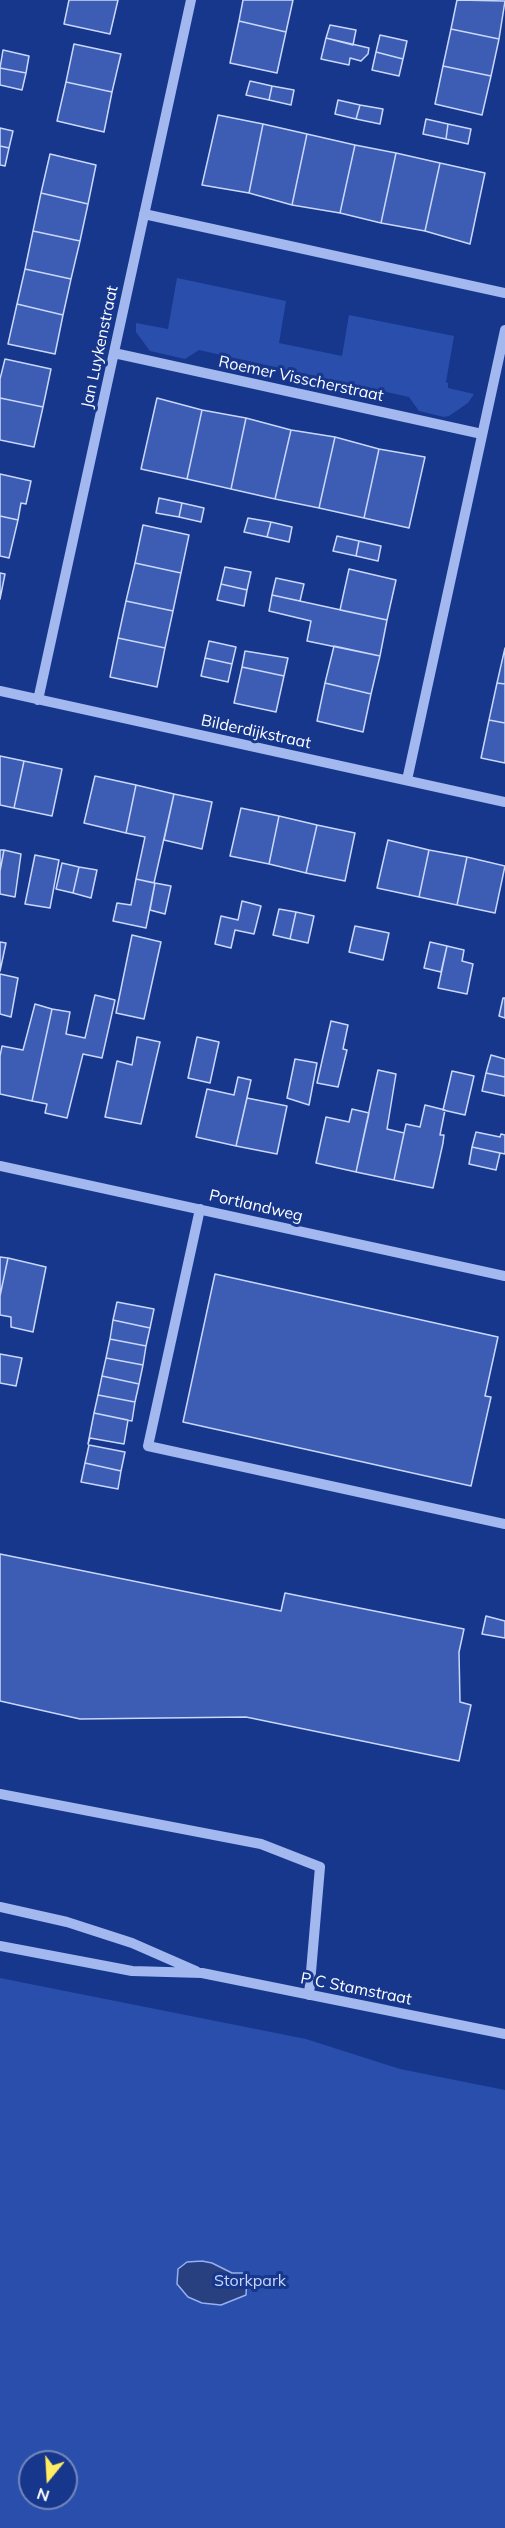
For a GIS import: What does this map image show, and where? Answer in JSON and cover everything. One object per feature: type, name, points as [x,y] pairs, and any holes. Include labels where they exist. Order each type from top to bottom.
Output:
[{"type":"street","name":"Jan Luykenstraat","points":[[38,700],[191,0]]},
{"type":"street","points":[[144,214],[505,293]]},
{"type":"street","points":[[407,780],[505,330]]},
{"type":"street","name":"Roemer Visscherstraat","points":[[114,353],[483,434]]},
{"type":"street","name":"Bilderdijkstraat","points":[[0,691],[505,802]]},
{"type":"street","name":"Portlandweg","points":[[0,1166],[505,1276]]},
{"type":"street","points":[[200,1209],[148,1446],[505,1524]]},
{"type":"street","points":[[0,1794],[261,1844],[320,1867],[309,1995]]},
{"type":"street","name":"P C Stamstraat","points":[[0,1907],[67,1922],[132,1943],[201,1973]]},
{"type":"street","name":"P C Stamstraat","points":[[0,1946],[132,1971],[201,1973],[505,2034]]},
{"type":"green space","points":[[177,278],[286,301],[279,343],[342,356],[349,315],[454,336],[446,382],[448,388],[474,394],[468,403],[444,417],[419,411],[409,397],[199,350],[185,359],[150,351],[136,332],[136,323],[168,329]]},
{"type":"green space","name":"Storkpark","points":[[0,1978],[306,2039],[400,2069],[505,2090],[505,2528],[0,2528]]},
{"type":"shaded area","points":[[187,2262],[212,2263],[232,2273],[244,2273],[247,2278],[246,2295],[221,2305],[202,2303],[188,2297],[177,2284],[178,2269]]},
{"type":"building","points":[[69,0],[118,0],[110,34],[64,24]]},
{"type":"building","points":[[243,0],[293,0],[286,32],[239,21]]},
{"type":"building","points":[[457,0],[505,1],[499,39],[451,29]]},
{"type":"building","points":[[239,21],[286,32],[277,73],[230,63]]},
{"type":"building","points":[[330,25],[356,30],[353,45],[326,38]]},
{"type":"building","points":[[451,29],[499,39],[491,76],[443,66]]},
{"type":"building","points":[[380,35],[407,41],[403,59],[376,52]]},
{"type":"building","points":[[326,38],[369,48],[368,54],[361,61],[350,58],[349,65],[321,59]]},
{"type":"building","points":[[74,44],[121,54],[112,92],[66,82]]},
{"type":"building","points":[[3,50],[29,56],[26,73],[0,68]]},
{"type":"building","points":[[376,52],[403,59],[399,76],[372,70]]},
{"type":"building","points":[[443,66],[491,76],[482,115],[435,104]]},
{"type":"building","points":[[0,68],[26,73],[22,90],[0,85]]},
{"type":"building","points":[[250,81],[272,86],[269,100],[246,95]]},
{"type":"building","points":[[66,82],[112,92],[104,132],[57,121]]},
{"type":"building","points":[[272,86],[294,90],[291,105],[269,100]]},
{"type":"building","points":[[338,100],[360,105],[356,119],[335,114]]},
{"type":"building","points":[[360,105],[383,109],[380,124],[356,119]]},
{"type":"building","points":[[218,115],[263,124],[249,193],[202,185]]},
{"type":"building","points":[[426,119],[448,124],[446,139],[423,134]]},
{"type":"building","points":[[263,124],[307,134],[292,205],[249,193]]},
{"type":"building","points":[[448,124],[471,129],[468,144],[446,139]]},
{"type":"building","points":[[0,128],[13,131],[9,148],[0,146]]},
{"type":"building","points":[[307,134],[355,145],[340,213],[292,205]]},
{"type":"building","points":[[355,145],[396,153],[381,223],[340,213]]},
{"type":"building","points":[[0,146],[9,148],[5,166],[0,165]]},
{"type":"building","points":[[396,153],[440,163],[425,231],[381,223]]},
{"type":"building","points":[[50,154],[96,165],[88,204],[41,193]]},
{"type":"building","points":[[440,163],[485,173],[470,244],[425,231]]},
{"type":"building","points":[[41,193],[88,204],[80,241],[33,231]]},
{"type":"building","points":[[33,231],[80,241],[71,279],[25,269]]},
{"type":"building","points":[[25,269],[71,279],[63,315],[17,304]]},
{"type":"building","points":[[17,304],[63,315],[55,354],[8,344]]},
{"type":"building","points":[[5,359],[51,369],[43,407],[0,398],[0,379]]},
{"type":"building","points":[[0,398],[43,407],[34,447],[0,440]]},
{"type":"building","points":[[157,398],[202,410],[187,479],[141,469]]},
{"type":"building","points":[[202,410],[246,418],[231,489],[187,479]]},
{"type":"building","points":[[246,418],[291,430],[275,499],[231,489]]},
{"type":"building","points":[[291,430],[335,437],[319,508],[275,499]]},
{"type":"building","points":[[335,437],[379,449],[364,518],[319,508]]},
{"type":"building","points":[[379,449],[425,457],[409,528],[364,518]]},
{"type":"building","points":[[0,474],[31,481],[26,504],[21,503],[18,520],[0,516]]},
{"type":"building","points":[[159,498],[182,503],[179,517],[156,513]]},
{"type":"building","points":[[182,503],[204,508],[201,522],[179,517]]},
{"type":"building","points":[[0,516],[18,520],[9,558],[0,556]]},
{"type":"building","points":[[248,518],[271,522],[267,537],[244,532]]},
{"type":"building","points":[[271,522],[292,527],[289,542],[267,537]]},
{"type":"building","points":[[143,525],[189,535],[181,573],[135,563]]},
{"type":"building","points":[[337,536],[359,541],[356,556],[333,551]]},
{"type":"building","points":[[359,541],[381,546],[378,561],[356,556]]},
{"type":"building","points":[[135,563],[181,573],[173,611],[126,601]]},
{"type":"building","points":[[225,567],[251,572],[247,590],[221,584]]},
{"type":"building","points":[[349,569],[396,580],[387,620],[340,610]]},
{"type":"building","points":[[0,573],[5,574],[0,599]]},
{"type":"building","points":[[276,578],[304,584],[300,601],[272,595]]},
{"type":"building","points":[[221,584],[247,590],[244,606],[217,600]]},
{"type":"building","points":[[272,595],[387,620],[380,656],[307,641],[311,621],[269,611]]},
{"type":"building","points":[[126,601],[173,611],[165,648],[118,638]]},
{"type":"building","points":[[118,638],[165,648],[157,687],[110,677]]},
{"type":"building","points":[[209,641],[236,647],[232,664],[205,658]]},
{"type":"building","points":[[334,646],[380,656],[371,694],[325,683]]},
{"type":"building","points":[[505,648],[505,684],[497,683]]},
{"type":"building","points":[[245,651],[288,658],[284,676],[242,667]]},
{"type":"building","points":[[205,658],[232,664],[228,682],[201,676]]},
{"type":"building","points":[[242,667],[284,676],[276,712],[234,703]]},
{"type":"building","points":[[325,683],[371,694],[363,732],[317,721]]},
{"type":"building","points":[[497,683],[505,684],[505,723],[489,720]]},
{"type":"building","points":[[489,720],[505,723],[505,763],[481,758]]},
{"type":"building","points":[[0,756],[24,761],[14,808],[0,805]]},
{"type":"building","points":[[24,761],[62,769],[52,816],[14,808]]},
{"type":"building","points":[[95,776],[136,785],[126,833],[84,823]]},
{"type":"building","points":[[136,785],[174,794],[154,883],[136,879],[145,837],[126,833]]},
{"type":"building","points":[[174,794],[212,802],[202,849],[164,840]]},
{"type":"building","points":[[241,808],[279,816],[269,864],[230,856]]},
{"type":"building","points":[[279,816],[317,825],[306,873],[269,864]]},
{"type":"building","points":[[317,825],[355,833],[345,881],[306,873]]},
{"type":"building","points":[[388,840],[429,850],[419,897],[377,888]]},
{"type":"building","points":[[0,850],[4,850],[0,871]]},
{"type":"building","points":[[4,850],[21,854],[15,897],[0,894],[0,871]]},
{"type":"building","points":[[429,850],[467,857],[457,905],[419,897]]},
{"type":"building","points":[[35,855],[59,860],[50,908],[25,904]]},
{"type":"building","points":[[467,857],[505,866],[495,913],[457,905]]},
{"type":"building","points":[[62,863],[79,867],[73,893],[56,889]]},
{"type":"building","points":[[79,867],[97,870],[91,898],[73,893]]},
{"type":"building","points":[[136,879],[155,883],[146,928],[113,921],[117,903],[131,905]]},
{"type":"building","points":[[155,883],[171,886],[165,914],[150,910]]},
{"type":"building","points":[[242,901],[261,906],[254,934],[235,930],[231,948],[215,944],[221,916],[238,920]]},
{"type":"building","points":[[279,909],[296,912],[290,939],[273,935]]},
{"type":"building","points":[[296,912],[314,916],[308,943],[290,939]]},
{"type":"building","points":[[355,926],[389,933],[383,960],[349,952]]},
{"type":"building","points":[[132,935],[161,942],[144,1019],[116,1013]]},
{"type":"building","points":[[0,942],[6,943],[0,971]]},
{"type":"building","points":[[430,942],[447,946],[441,972],[424,968]]},
{"type":"building","points":[[447,946],[464,950],[462,961],[473,964],[467,994],[438,988]]},
{"type":"building","points":[[0,974],[18,978],[11,1017],[0,1014]]},
{"type":"building","points":[[95,995],[115,1000],[102,1058],[83,1054],[67,1118],[45,1113],[47,1104],[32,1101],[52,1009],[70,1012],[66,1034],[85,1038]]},
{"type":"building","points":[[503,998],[505,998],[505,1018],[499,1016]]},
{"type":"building","points":[[35,1004],[52,1009],[32,1101],[0,1094],[0,1056],[2,1046],[23,1050]]},
{"type":"building","points":[[331,1021],[348,1025],[343,1049],[347,1050],[338,1087],[317,1083]]},
{"type":"building","points":[[137,1037],[160,1042],[141,1124],[105,1117],[117,1061],[132,1065]]},
{"type":"building","points":[[197,1037],[219,1042],[210,1083],[188,1078]]},
{"type":"building","points":[[491,1055],[505,1059],[505,1077],[486,1073]]},
{"type":"building","points":[[295,1059],[317,1063],[309,1105],[287,1098]]},
{"type":"building","points":[[378,1070],[396,1074],[387,1129],[404,1133],[394,1180],[356,1172]]},
{"type":"building","points":[[452,1071],[474,1076],[465,1115],[443,1110]]},
{"type":"building","points":[[486,1073],[505,1077],[505,1096],[482,1091]]},
{"type":"building","points":[[238,1077],[251,1080],[236,1146],[196,1137],[207,1089],[234,1095]]},
{"type":"building","points":[[247,1098],[287,1106],[277,1154],[236,1146]]},
{"type":"building","points":[[425,1105],[445,1110],[440,1135],[444,1135],[443,1143],[433,1188],[394,1180],[406,1124],[420,1127]]},
{"type":"building","points":[[352,1109],[369,1113],[356,1172],[316,1163],[326,1117],[349,1122]]},
{"type":"building","points":[[476,1132],[500,1137],[501,1134],[505,1135],[505,1154],[472,1147]]},
{"type":"building","points":[[472,1147],[500,1153],[496,1170],[469,1164]]},
{"type":"building","points":[[0,1257],[8,1258],[0,1296]]},
{"type":"building","points":[[8,1258],[46,1267],[33,1332],[11,1327],[11,1317],[0,1315],[0,1296]]},
{"type":"building","points":[[215,1274],[498,1337],[485,1396],[491,1397],[471,1486],[183,1422]]},
{"type":"building","points":[[117,1302],[154,1309],[150,1328],[113,1320]]},
{"type":"building","points":[[113,1320],[150,1328],[146,1346],[110,1339]]},
{"type":"building","points":[[110,1339],[146,1346],[143,1365],[106,1358]]},
{"type":"building","points":[[0,1354],[22,1358],[16,1386],[0,1383]]},
{"type":"building","points":[[106,1358],[143,1365],[139,1384],[102,1376]]},
{"type":"building","points":[[102,1376],[139,1384],[135,1402],[98,1395]]},
{"type":"building","points":[[98,1395],[135,1402],[132,1421],[94,1413]]},
{"type":"building","points":[[94,1413],[128,1420],[124,1444],[90,1438],[88,1444]]},
{"type":"building","points":[[89,1445],[125,1452],[121,1471],[85,1463]]},
{"type":"building","points":[[85,1463],[121,1471],[118,1489],[81,1482]]},
{"type":"building","points":[[0,1554],[281,1611],[285,1593],[464,1629],[459,1652],[460,1702],[471,1705],[459,1761],[246,1717],[80,1719],[0,1701]]},
{"type":"building","points":[[486,1616],[505,1621],[505,1638],[482,1634]]}]
